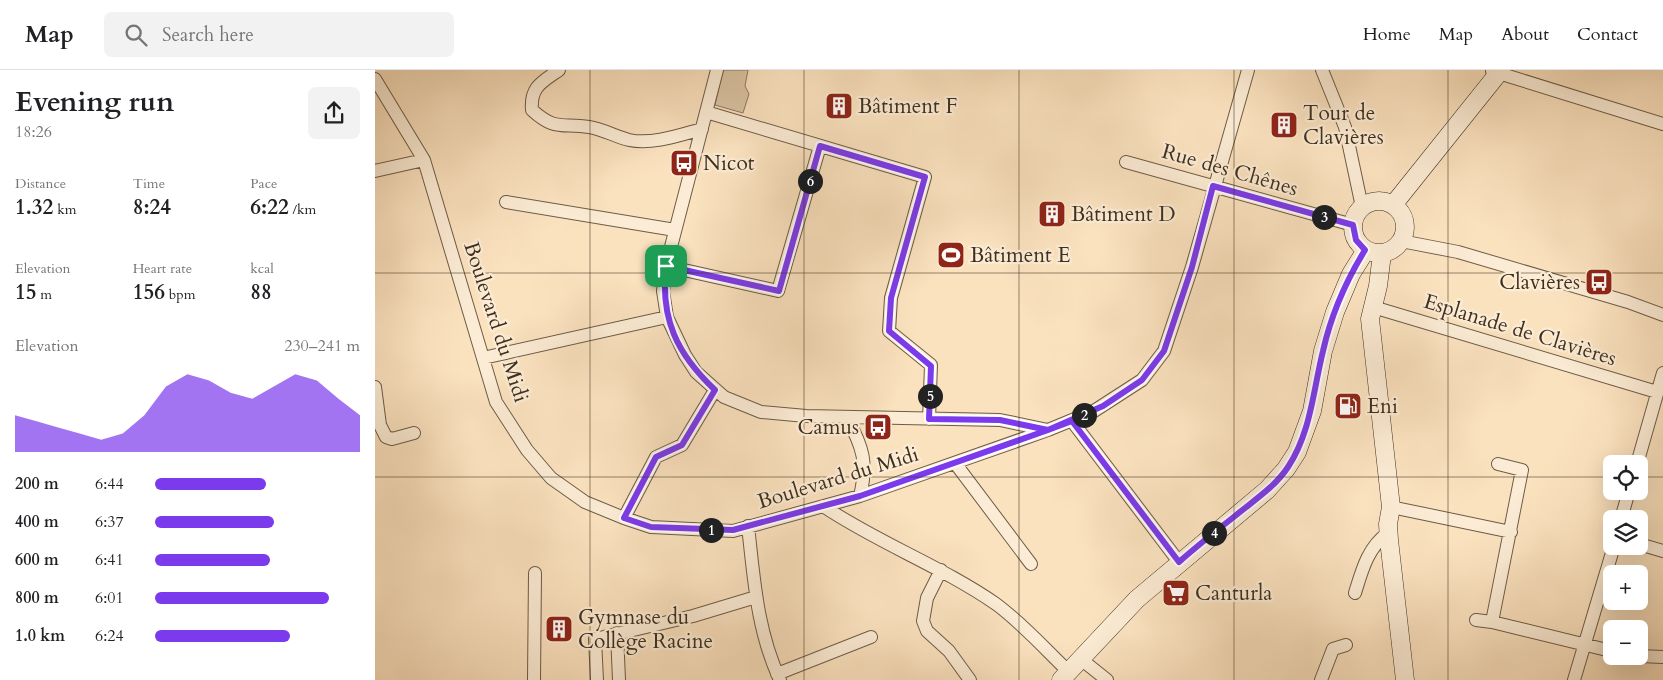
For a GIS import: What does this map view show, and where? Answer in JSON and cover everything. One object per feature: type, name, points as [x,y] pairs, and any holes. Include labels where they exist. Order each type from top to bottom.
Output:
[{"type":"street","points":[[559,70],[539,84],[531,98],[532,110],[542,119],[555,126],[590,127],[631,141],[663,140],[701,129]]},
{"type":"street","points":[[717,70],[666,266],[663,291],[667,317],[685,355],[696,372],[724,397],[761,412],[847,418],[1000,420],[1048,430]]},
{"type":"street","name":"Boulevard du Midi","points":[[375,79],[424,160],[496,402],[533,457],[551,478],[585,502],[624,518],[651,527],[733,530],[860,496],[1048,430],[1103,406],[1142,380],[1164,351],[1192,267],[1213,186],[1248,70]]},
{"type":"street","points":[[1322,70],[1345,127],[1362,208]]},
{"type":"street","points":[[1393,205],[1497,71],[1663,124]]},
{"type":"street","points":[[706,112],[925,177],[891,298],[889,331],[931,366],[929,419]]},
{"type":"street","points":[[666,266],[779,291],[820,146]]},
{"type":"street","points":[[375,172],[424,160]]},
{"type":"street","name":"Rue des Chênes","points":[[1126,162],[1353,225]]},
{"type":"street","points":[[506,202],[675,230]]},
{"type":"street","points":[[823,506],[845,521],[941,570],[997,605],[1031,634],[1065,676],[1137,599],[1267,490],[1286,469],[1297,452],[1312,411],[1323,351],[1335,312],[1351,274],[1374,252],[1393,249],[1401,241],[1405,224],[1402,215],[1393,205],[1384,202],[1375,202],[1362,208],[1357,214],[1353,225],[1356,240],[1374,252],[1378,286],[1370,319],[1391,507],[1388,533],[1405,680]]},
{"type":"street","points":[[1401,241],[1458,252],[1628,302],[1663,315]]},
{"type":"street","name":"Esplanade de Clavières","points":[[1373,307],[1657,392]]},
{"type":"street","points":[[483,358],[667,317]]},
{"type":"street","points":[[1640,455],[1663,373]]},
{"type":"street","points":[[375,387],[380,425],[386,437],[391,439],[414,433]]},
{"type":"street","points":[[624,518],[656,457],[682,445],[715,390]]},
{"type":"street","points":[[847,418],[860,442],[864,456],[864,479],[860,496]]},
{"type":"street","points":[[1072,421],[1179,562]]},
{"type":"street","points":[[955,463],[1031,564]]},
{"type":"street","points":[[1492,622],[1522,470],[1498,464]]},
{"type":"street","points":[[1391,507],[1511,532]]},
{"type":"street","points":[[1391,507],[1401,538],[1417,680]]},
{"type":"street","points":[[748,526],[756,598],[768,655],[778,677],[871,637]]},
{"type":"street","points":[[1355,593],[1366,559],[1378,540],[1388,533]]},
{"type":"street","points":[[1648,547],[1663,551]]},
{"type":"street","points":[[1574,680],[1611,555]]},
{"type":"street","points":[[941,570],[927,598],[923,621],[927,631],[949,650],[969,680]]},
{"type":"street","points":[[534,680],[535,573]]},
{"type":"street","points":[[597,680],[595,639],[756,598]]},
{"type":"street","points":[[1476,620],[1492,622],[1603,650]]},
{"type":"street","points":[[617,633],[619,680]]},
{"type":"street","points":[[1321,680],[1333,649],[1346,645]]},
{"type":"street","points":[[1648,656],[1663,657]]},
{"type":"street","points":[[1082,660],[1107,680]]},
{"type":"shaded area","points":[[723,70],[748,70],[745,86],[749,94],[743,113],[715,105]]},
{"type":"place","name":"Bâtiment F","points":[[839,106]]},
{"type":"place","name":"Tour de Clavières","points":[[1284,125]]},
{"type":"place","name":"Nicot","points":[[684,163]]},
{"type":"place","name":"Bâtiment D","points":[[1052,214]]},
{"type":"place","name":"Bâtiment E","points":[[951,255]]},
{"type":"place","name":"Clavières","points":[[1599,282]]},
{"type":"place","name":"Eni","points":[[1348,406]]},
{"type":"place","name":"Camus","points":[[878,427]]},
{"type":"place","name":"Canturla","points":[[1176,593]]},
{"type":"place","name":"Gymnase du Collège Racine","points":[[559,629]]},
{"type":"route","points":[[666,266],[663,291],[667,317],[685,355],[696,372],[715,390],[682,445],[656,457],[624,518],[651,527],[733,530],[860,496],[1048,430],[1094,411],[1142,380],[1164,351],[1192,267],[1213,186],[1353,225],[1353,233],[1356,240],[1365,250],[1351,274],[1335,312],[1323,351],[1312,411],[1297,452],[1286,469],[1267,490],[1179,562],[1072,421],[1048,430],[1000,420],[929,419],[931,366],[889,331],[891,298],[925,177],[820,146],[779,291],[666,266]]}]
